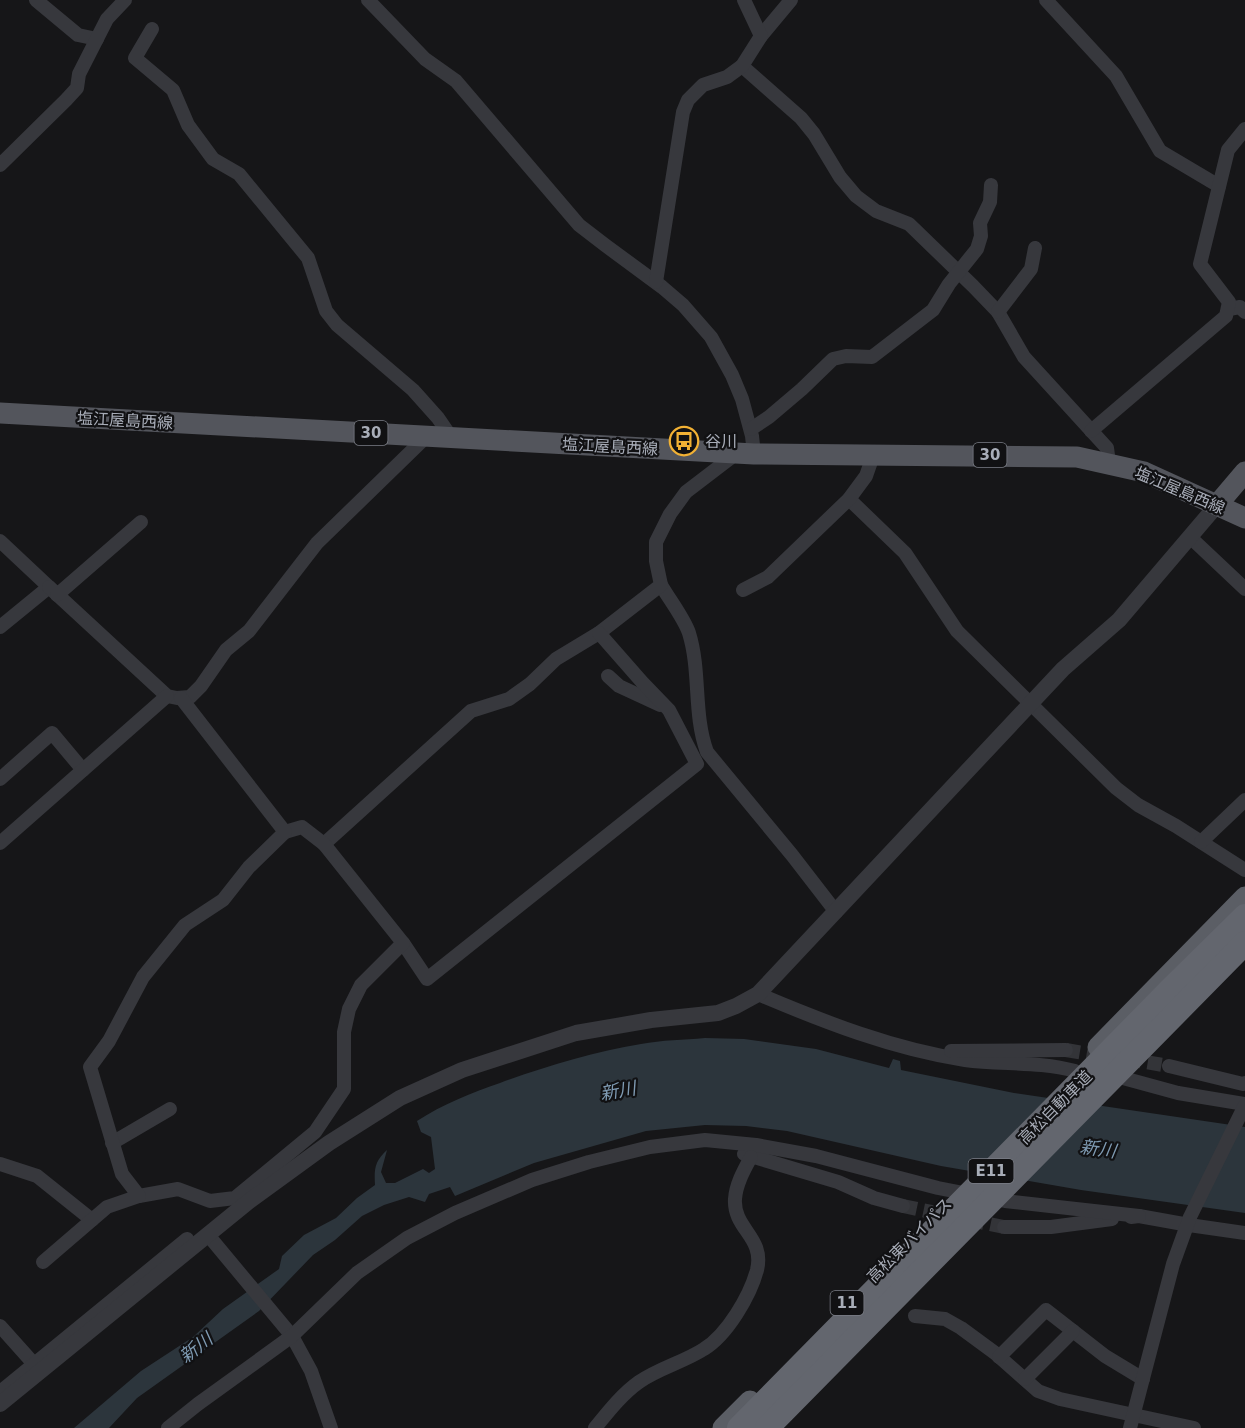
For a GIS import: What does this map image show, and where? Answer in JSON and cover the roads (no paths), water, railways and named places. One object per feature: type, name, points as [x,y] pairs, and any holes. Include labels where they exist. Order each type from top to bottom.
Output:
[{"type":"highway","name":"高松東バイパス","points":[[723,1428],[1245,897]]},
{"type":"highway","name":"高松自動車道","points":[[739,1428],[1245,916]]},
{"type":"highway","name":"高松自動車道","points":[[767,1428],[1245,943]]},
{"type":"highway","name":"11","points":[[783,1428],[1245,954]]},
{"type":"main road","name":"塩江屋島西線","points":[[0,413],[451,437],[747,445],[873,456],[1043,455],[1077,457],[1143,472],[1245,518]]},
{"type":"main road","points":[[1217,505],[1245,472]]},
{"type":"street","points":[[36,0],[78,35],[97,39]]},
{"type":"street","points":[[0,165],[77,88],[79,74],[97,39],[108,19],[125,0]]},
{"type":"street","points":[[368,0],[425,59],[456,81],[579,225],[683,304],[711,337],[732,375],[742,399],[747,445]]},
{"type":"street","points":[[744,0],[761,36]]},
{"type":"street","points":[[656,282],[683,112],[688,100],[702,85],[727,77],[742,66],[761,36],[791,0]]},
{"type":"street","points":[[1046,0],[1116,76],[1160,150],[1212,182]]},
{"type":"street","points":[[152,29],[135,58],[173,90],[188,125],[213,159],[239,174],[308,258],[326,311],[337,325],[413,390],[438,418],[451,437]]},
{"type":"street","points":[[742,66],[801,118],[814,134],[840,177],[856,196],[876,211],[909,224],[998,312],[1024,357],[1107,448],[1109,463]]},
{"type":"street","points":[[1091,431],[1226,316],[1229,302],[1200,264],[1212,182],[1228,150],[1245,129]]},
{"type":"street","points":[[706,752],[700,732],[699,694],[689,632],[661,585],[656,561],[656,542],[670,514],[686,492],[747,445],[769,417],[833,359],[846,356],[872,357],[933,310],[958,272],[977,249],[981,236],[980,222],[990,202],[991,185]]},
{"type":"street","points":[[998,312],[1031,269],[1035,248]]},
{"type":"street","points":[[1229,309],[1240,307],[1245,312]]},
{"type":"street","points":[[0,843],[83,770],[174,697],[190,697],[201,686],[226,650],[249,631],[316,543],[428,436]]},
{"type":"street","points":[[743,590],[768,577],[849,499],[866,476],[873,456]]},
{"type":"street","points":[[849,499],[905,553],[957,631],[1130,800],[1245,870]]},
{"type":"street","points":[[0,1404],[212,1239],[248,1202],[329,1143],[400,1098],[462,1070],[576,1034],[651,1020],[718,1013],[758,994],[1063,669],[1119,620],[1217,505]]},
{"type":"street","points":[[0,627],[53,591],[141,522]]},
{"type":"street","points":[[1190,537],[1245,590]]},
{"type":"street","points":[[0,541],[53,591],[174,697],[285,832]]},
{"type":"street","points":[[324,844],[471,711],[509,699],[530,684],[556,659],[599,633],[661,585]]},
{"type":"street","points":[[139,1196],[122,1174],[90,1067],[109,1041],[143,977],[185,925],[223,900],[249,867],[285,832],[302,826],[324,844],[403,944],[427,979],[697,764],[669,710],[599,633]]},
{"type":"street","points":[[608,676],[619,686],[680,715],[690,732],[836,912]]},
{"type":"street","points":[[0,779],[52,733],[83,770]]},
{"type":"street","points":[[1201,842],[1245,800]]},
{"type":"street","points":[[43,1262],[107,1207],[139,1196],[178,1189],[210,1202],[235,1198],[315,1132],[344,1089],[344,1032],[349,1009],[361,985],[403,944]]},
{"type":"street","points":[[758,994],[828,1024],[925,1052],[966,1060],[1057,1066],[1071,1074]]},
{"type":"street","points":[[925,1052],[1066,1050]]},
{"type":"street","points":[[1169,1066],[1245,1083]]},
{"type":"street","points":[[1118,1084],[1178,1093],[1243,1107],[1177,1254],[1162,1302],[1132,1421]]},
{"type":"street","points":[[112,1143],[170,1109]]},
{"type":"street","points":[[705,1140],[751,1157],[838,1182],[874,1198],[903,1206]]},
{"type":"street","points":[[168,1428],[289,1332],[357,1273],[407,1238],[455,1213],[532,1180],[589,1162],[650,1147],[705,1140],[756,1145],[816,1156],[908,1181],[964,1185],[1010,1196],[1138,1216],[1190,1221],[1245,1233]]},
{"type":"street","points":[[595,1428],[617,1402],[639,1382],[706,1348],[726,1328],[742,1305],[755,1277],[759,1261],[756,1244],[738,1220],[735,1201],[738,1183],[751,1157]]},
{"type":"street","points":[[0,1164],[38,1176],[92,1220]]},
{"type":"street","points":[[1004,1227],[1051,1227],[1138,1216]]},
{"type":"street","points":[[0,1392],[187,1239]]},
{"type":"street","points":[[212,1239],[289,1332],[311,1371],[331,1428]]},
{"type":"street","points":[[999,1357],[1046,1310],[1105,1356],[1143,1379]]},
{"type":"street","points":[[915,1316],[945,1319],[999,1357],[1038,1391],[1132,1421],[1194,1428]]},
{"type":"street","points":[[0,1326],[34,1364]]},
{"type":"street","points":[[1025,1379],[1073,1331]]},
{"type":"water","name":"新川","points":[[705,1038],[744,1039],[816,1049],[889,1068],[893,1059],[900,1061],[901,1070],[1014,1093],[1245,1127],[1245,1213],[1081,1190],[941,1166],[787,1131],[746,1126],[705,1125],[646,1131],[534,1163],[455,1196],[450,1187],[429,1194],[425,1202],[409,1197],[384,1205],[362,1216],[335,1240],[313,1255],[259,1311],[137,1398],[109,1428],[74,1428],[141,1371],[193,1337],[223,1309],[279,1269],[282,1256],[304,1235],[336,1218],[375,1185],[376,1165],[387,1150],[381,1172],[386,1183],[395,1183],[423,1169],[429,1173],[435,1169],[431,1137],[421,1132],[417,1121],[447,1104],[478,1091],[570,1060],[649,1043]]},
{"type":"tunnel","points":[[1066,1050],[1108,1057]]},
{"type":"tunnel","points":[[1127,1059],[1169,1066]]},
{"type":"tunnel","points":[[903,1206],[951,1216]]},
{"type":"tunnel","points":[[970,1220],[1004,1227]]},
{"type":"place","name":"谷川","points":[[684,441]]}]
